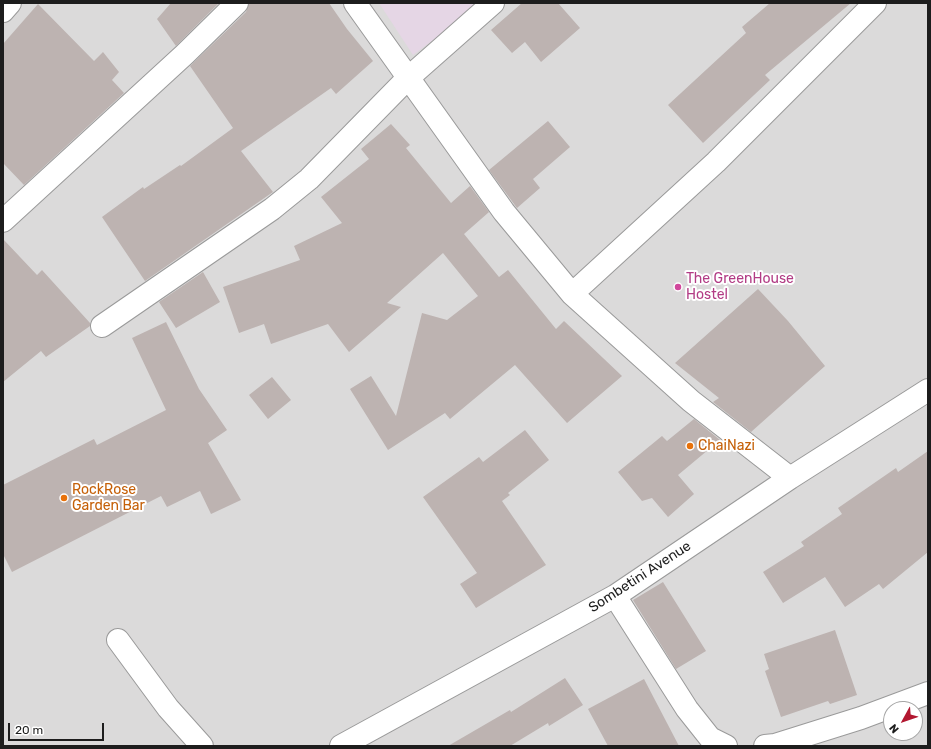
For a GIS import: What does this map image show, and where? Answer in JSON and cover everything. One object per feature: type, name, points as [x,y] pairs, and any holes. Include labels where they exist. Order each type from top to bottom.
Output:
[{"type":"street","points":[[3,11],[10,3]]},
{"type":"street","points":[[3,220],[185,54],[237,3]]},
{"type":"street","points":[[355,3],[407,79],[504,212],[572,294],[691,401],[790,478]]},
{"type":"street","points":[[102,326],[272,209],[309,179],[407,79],[493,3]]},
{"type":"street","points":[[572,294],[716,162],[875,3]]},
{"type":"street","name":"Sombetini Avenue","points":[[341,746],[615,596],[790,478],[928,390]]},
{"type":"street","points":[[615,596],[687,709],[710,738],[726,746]]},
{"type":"street","points":[[118,640],[168,708],[202,746]]},
{"type":"street","points":[[765,746],[775,745],[861,718],[928,692]]},
{"type":"shaded area","points":[[3,3],[928,3],[928,746],[3,746]]},
{"type":"shaded area","points":[[379,3],[483,3],[413,55]]},
{"type":"building","points":[[171,3],[219,3],[176,46],[157,19]]},
{"type":"building","points":[[249,3],[329,3],[347,29],[373,61],[336,94],[331,88],[241,151],[273,192],[145,281],[102,217],[143,187],[144,189],[180,165],[181,166],[233,128],[190,66],[246,12]]},
{"type":"building","points":[[522,3],[558,3],[580,28],[541,62],[525,42],[512,53],[491,30]]},
{"type":"building","points":[[770,3],[851,3],[765,75],[770,80],[703,143],[668,105],[746,33],[742,27]]},
{"type":"building","points":[[38,4],[94,61],[103,52],[119,72],[112,80],[124,93],[24,185],[3,163],[3,44]]},
{"type":"building","points":[[548,121],[570,147],[533,179],[540,188],[517,208],[489,170]]},
{"type":"building","points":[[391,124],[410,145],[406,148],[451,203],[470,186],[489,212],[464,234],[499,277],[508,270],[556,329],[564,321],[622,376],[567,423],[515,365],[450,419],[445,413],[388,450],[350,389],[371,376],[396,416],[422,313],[447,320],[478,296],[443,253],[387,303],[401,307],[349,352],[328,324],[271,344],[264,324],[239,333],[223,287],[300,260],[294,246],[342,223],[321,197],[369,159],[361,149]]},
{"type":"building","points":[[3,239],[37,275],[42,270],[90,323],[90,326],[46,357],[41,351],[3,382]]},
{"type":"building","points":[[203,272],[220,302],[176,328],[159,302]]},
{"type":"building","points":[[758,289],[788,321],[825,366],[751,432],[713,402],[719,398],[675,363]]},
{"type":"building","points":[[166,322],[199,389],[227,430],[208,443],[241,500],[211,514],[200,491],[167,507],[161,496],[12,572],[3,554],[3,485],[94,439],[97,445],[166,410],[132,338]]},
{"type":"building","points":[[272,377],[291,400],[268,419],[249,395]]},
{"type":"building","points":[[694,419],[720,440],[678,475],[694,494],[668,517],[652,498],[642,501],[618,472],[662,436],[667,441]]},
{"type":"building","points":[[525,430],[549,460],[508,493],[510,495],[502,501],[546,565],[476,608],[460,584],[477,573],[423,497],[479,457],[483,462]]},
{"type":"building","points":[[928,451],[928,552],[883,589],[879,584],[845,607],[825,577],[783,603],[763,572],[804,546],[801,542],[842,514],[838,508],[896,468],[898,472]]},
{"type":"building","points":[[663,582],[706,651],[676,669],[633,600]]},
{"type":"building","points":[[835,630],[857,695],[830,704],[828,701],[781,717],[765,671],[769,669],[764,654]]},
{"type":"building","points":[[565,678],[583,705],[549,726],[548,723],[510,746],[448,746],[510,710],[511,712]]},
{"type":"building","points":[[644,679],[679,746],[608,746],[588,709]]},
{"type":"place","name":"The GreenHouse Hostel","points":[[678,287]]},
{"type":"place","name":"ChaiNazi","points":[[690,446]]},
{"type":"place","name":"RockRose Garden Bar","points":[[64,498]]}]
